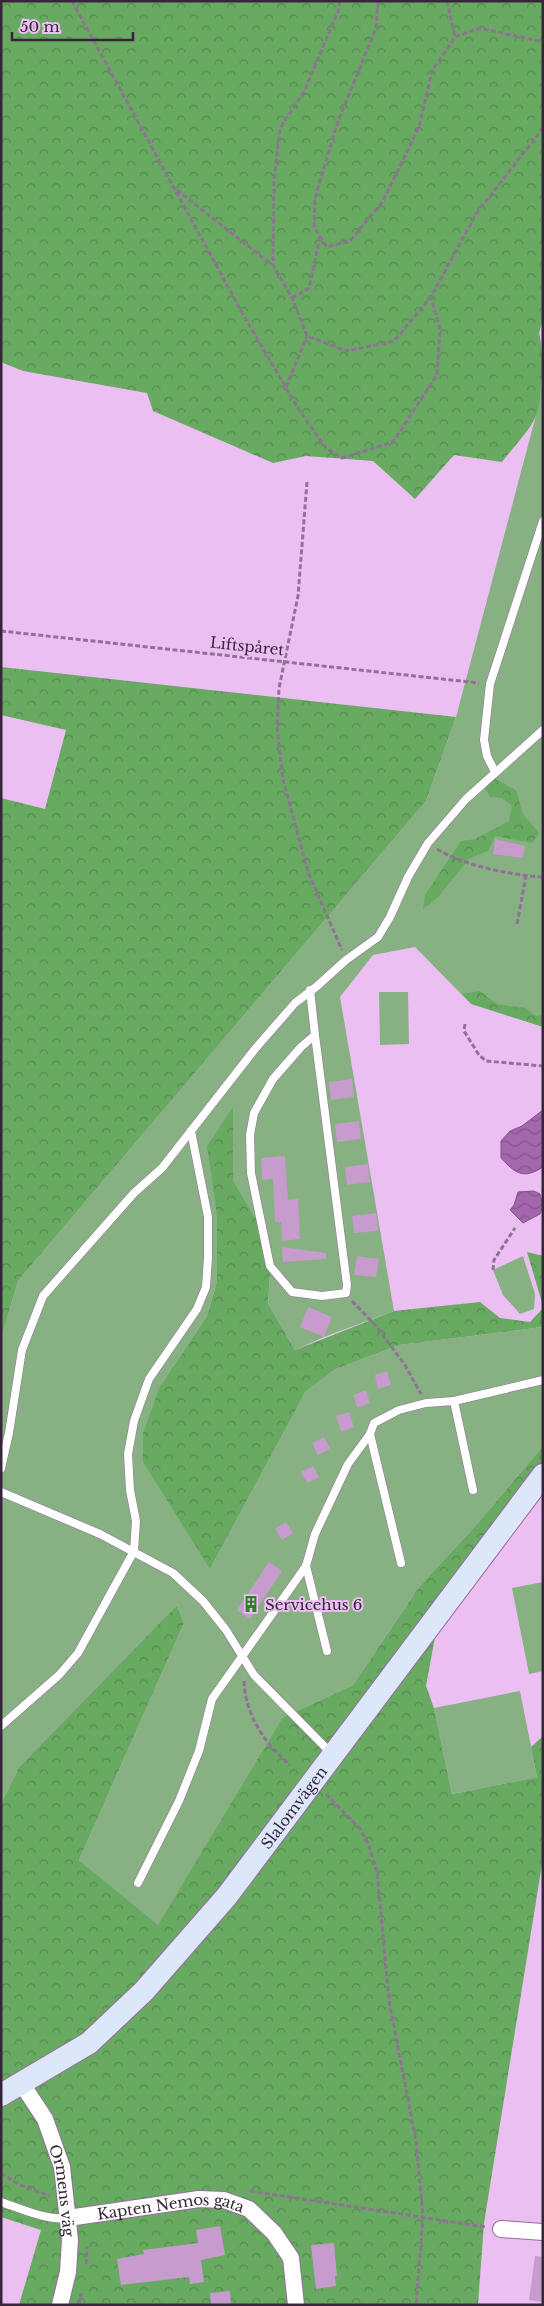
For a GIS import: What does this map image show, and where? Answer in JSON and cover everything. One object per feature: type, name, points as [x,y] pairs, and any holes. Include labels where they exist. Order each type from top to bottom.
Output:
[{"type":"street","name":"Slalomvägen","points":[[1,2095],[89,2043],[144,1991],[227,1896],[543,1475]]},
{"type":"street","name":"Ormens väg","points":[[22,2084],[45,2119],[62,2167],[70,2240],[68,2272],[60,2305]]},
{"type":"street","name":"Kapten Nemos gata","points":[[68,2218],[199,2199],[224,2200],[250,2209],[274,2233],[291,2258],[296,2305]]},
{"type":"street","points":[[501,2229],[543,2232]]},
{"type":"lane","points":[[496,772],[487,756],[484,740],[490,684],[543,521]]},
{"type":"lane","points":[[1,1468],[12,1418],[22,1350],[43,1296],[134,1193],[162,1168],[280,1019],[310,990],[316,987],[346,960],[378,937],[390,917],[408,877],[428,843],[466,800],[543,730]]},
{"type":"lane","points":[[310,990],[346,1276],[346,1293],[322,1296],[292,1292],[270,1266],[251,1173],[250,1135],[254,1113],[273,1079],[301,1046],[315,1035]]},
{"type":"lane","points":[[1,1726],[60,1675],[78,1653],[134,1551],[136,1522],[130,1490],[128,1454],[134,1421],[149,1379],[196,1309],[206,1287],[208,1217],[191,1131]]},
{"type":"lane","points":[[138,1883],[179,1801],[199,1751],[212,1699],[306,1566],[315,1534],[348,1464],[370,1434],[374,1423],[399,1410],[426,1403],[454,1401],[543,1380]]},
{"type":"lane","points":[[454,1401],[473,1490]]},
{"type":"lane","points":[[370,1434],[401,1563]]},
{"type":"lane","points":[[1,1492],[134,1551],[173,1572],[197,1595],[226,1630],[254,1674],[332,1755]]},
{"type":"lane","points":[[306,1566],[327,1651]]},
{"type":"lane","points":[[1,2202],[48,2217],[68,2218]]},
{"type":"path","points":[[72,1],[245,318],[286,387],[326,448],[342,458],[393,442],[437,375],[440,329],[431,298]]},
{"type":"path","points":[[273,265],[274,180],[280,128],[304,92],[339,9],[340,1]]},
{"type":"path","points":[[378,1],[376,28],[337,124],[315,198],[314,227],[328,247],[350,241],[383,201],[419,127],[432,71],[455,37],[480,28],[543,42]]},
{"type":"path","points":[[447,1],[455,37]]},
{"type":"path","points":[[307,336],[347,351],[394,341],[431,298],[476,214],[543,128]]},
{"type":"path","points":[[176,190],[273,265],[292,298],[307,336],[286,387]]},
{"type":"path","points":[[292,298],[309,288],[320,236]]},
{"type":"path","points":[[307,482],[298,596],[278,688],[276,729],[284,779],[308,872],[346,960]]},
{"type":"path","name":"Liftspåret","points":[[1,631],[490,684]]},
{"type":"path","points":[[428,843],[453,858],[470,865],[526,876],[543,876]]},
{"type":"path","points":[[517,924],[526,876]]},
{"type":"path","points":[[465,1024],[464,1030],[479,1055],[486,1061],[543,1066]]},
{"type":"path","points":[[493,1270],[494,1260],[516,1228]]},
{"type":"path","points":[[346,1293],[376,1326],[406,1365],[426,1403]]},
{"type":"path","points":[[248,1707],[260,1731],[274,1752],[290,1765]]},
{"type":"path","points":[[321,1790],[352,1819],[368,1844],[376,1871],[389,2000],[416,2141],[423,2217],[416,2305]]},
{"type":"path","points":[[1,2172],[18,2184],[55,2198],[52,2188]]},
{"type":"path","points":[[245,2191],[501,2229]]},
{"type":"green space","points":[[1,1],[543,1],[543,319],[539,333],[542,351],[540,400],[532,423],[502,462],[454,455],[415,499],[373,461],[306,456],[273,463],[153,411],[147,393],[23,371],[1,362]]},
{"type":"green space","points":[[543,380],[543,1021],[468,1001],[415,947],[373,955],[340,997],[394,1311],[295,1350],[268,1303],[272,1246],[233,1180],[233,1108],[217,1216],[217,1281],[207,1316],[160,1386],[210,1569],[306,1391],[336,1369],[399,1345],[543,1327],[543,1446],[478,1523],[419,1587],[353,1685],[282,1718],[158,1926],[79,1860],[184,1623],[177,1605],[19,1767],[1,1804],[1,1338],[18,1281],[426,801],[456,717],[535,419]]},
{"type":"green space","points":[[1,667],[456,717],[426,801],[18,1281],[1,1338],[1,798],[45,809],[66,730],[1,715]]},
{"type":"green space","points":[[494,778],[516,790],[523,814],[539,833],[532,843],[495,836],[488,851],[470,858],[437,898],[423,909],[425,895],[461,841],[475,839],[509,821],[512,806],[502,798],[490,797],[484,786]]},
{"type":"green space","points":[[480,991],[497,1004],[525,1008],[536,1016],[543,1015],[543,1027],[471,1004],[462,994]]},
{"type":"green space","points":[[379,992],[408,992],[409,1044],[380,1045]]},
{"type":"green space","points":[[233,1107],[233,1180],[272,1246],[268,1303],[295,1350],[394,1311],[480,1302],[500,1318],[530,1322],[543,1308],[543,1327],[399,1345],[336,1369],[306,1391],[210,1569],[143,1462],[143,1433],[160,1386],[207,1316],[217,1281],[217,1216],[207,1146]]},
{"type":"green space","points":[[527,1252],[543,1256],[543,1306]]},
{"type":"green space","points":[[523,1256],[535,1294],[534,1309],[520,1314],[503,1295],[493,1270]]},
{"type":"green space","points":[[543,1446],[543,1475],[440,1610],[426,1686],[434,1708],[452,1794],[537,1777],[531,1747],[543,1736],[543,1858],[484,2223],[478,2305],[19,2305],[41,2230],[1,2217],[1,1804],[19,1767],[177,1605],[184,1623],[79,1860],[158,1925],[282,1718],[353,1685],[419,1587],[478,1523]]},
{"type":"green space","points":[[543,1582],[543,1671],[529,1674],[512,1588]]},
{"type":"green space","points":[[520,1691],[537,1777],[452,1794],[434,1708]]},
{"type":"water","points":[[543,1110],[543,1167],[525,1174],[515,1171],[501,1158],[501,1141],[510,1131],[522,1126]]},
{"type":"water","points":[[534,1191],[540,1194],[543,1206],[540,1214],[523,1223],[510,1210],[514,1205],[518,1192]]},
{"type":"building","points":[[495,839],[525,846],[523,858],[493,854]]},
{"type":"building","points":[[352,1079],[354,1097],[331,1100],[329,1082]]},
{"type":"building","points":[[359,1121],[361,1139],[337,1142],[335,1124]]},
{"type":"building","points":[[285,1156],[288,1200],[298,1199],[300,1239],[282,1241],[281,1222],[275,1222],[273,1179],[262,1180],[261,1158]]},
{"type":"building","points":[[368,1164],[370,1182],[347,1185],[345,1167]]},
{"type":"building","points":[[376,1213],[378,1231],[354,1233],[352,1216]]},
{"type":"building","points":[[282,1247],[326,1253],[326,1259],[283,1262]]},
{"type":"building","points":[[357,1256],[379,1259],[376,1277],[354,1275]]},
{"type":"building","points":[[308,1307],[332,1317],[324,1337],[300,1327]]},
{"type":"building","points":[[387,1371],[391,1385],[378,1389],[375,1375]]},
{"type":"building","points":[[366,1390],[370,1403],[357,1408],[353,1395]]},
{"type":"building","points":[[349,1412],[354,1427],[341,1432],[336,1416]]},
{"type":"building","points":[[324,1437],[330,1449],[318,1455],[312,1443]]},
{"type":"building","points":[[313,1466],[319,1477],[307,1483],[301,1472]]},
{"type":"building","points":[[286,1522],[293,1533],[282,1540],[275,1529]]},
{"type":"building","points":[[269,1562],[282,1571],[250,1619],[237,1610]]},
{"type":"building","points":[[220,2226],[225,2255],[201,2260],[204,2282],[190,2284],[189,2277],[121,2285],[117,2259],[144,2254],[143,2250],[198,2243],[196,2230]]},
{"type":"building","points":[[334,2243],[336,2286],[316,2289],[311,2245]]},
{"type":"building","points":[[535,2256],[543,2257],[543,2302],[529,2300]]},
{"type":"building","points":[[230,2291],[231,2305],[211,2305],[210,2293]]},
{"type":"place","name":"Servicehus 6","points":[[251,1604]]}]
